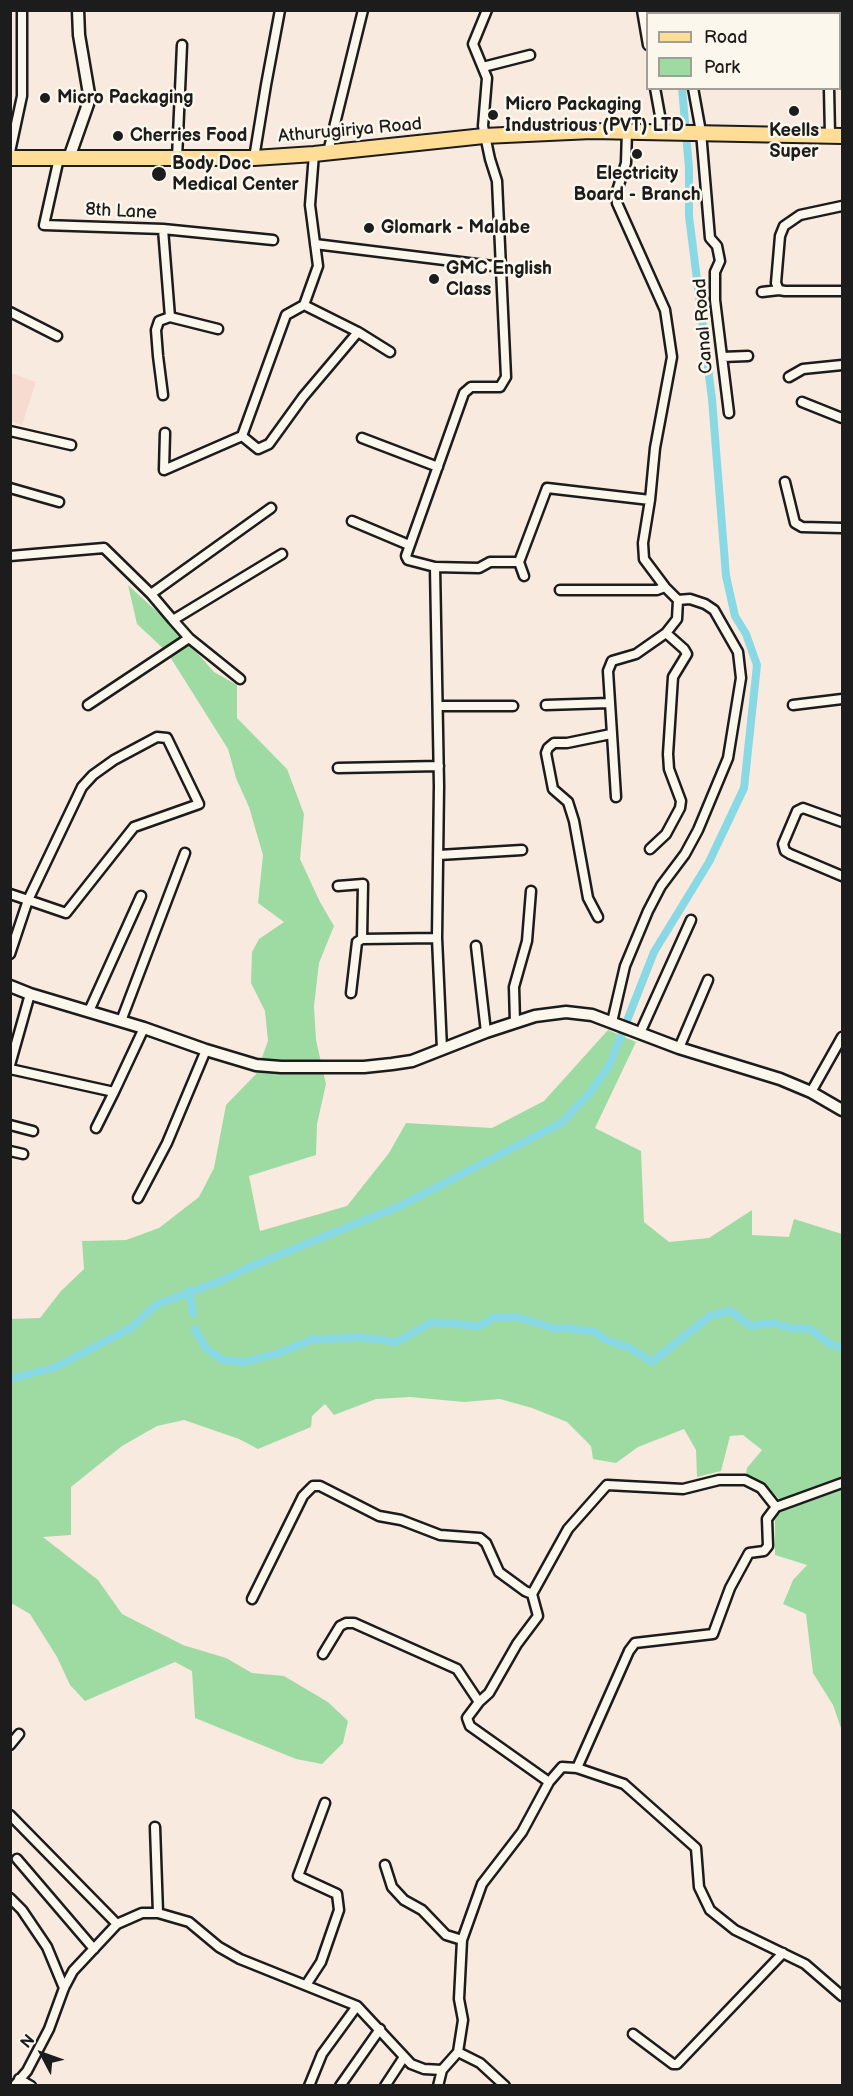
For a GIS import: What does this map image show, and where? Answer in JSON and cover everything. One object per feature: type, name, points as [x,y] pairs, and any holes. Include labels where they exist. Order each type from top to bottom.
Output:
[{"type":"main road","name":"Athurugiriya Road","points":[[10,158],[254,158],[484,136],[592,131],[836,135]]},
{"type":"street","points":[[10,152],[22,96],[22,10]]},
{"type":"street","points":[[64,158],[88,104],[90,94],[79,35],[78,10]]},
{"type":"street","points":[[254,158],[280,10]]},
{"type":"street","points":[[165,433],[164,470],[242,436],[286,315],[304,305],[318,266],[310,205],[321,153],[363,10]]},
{"type":"street","points":[[487,10],[474,44],[487,78],[483,126],[497,181],[506,377],[500,387],[467,389],[406,556],[408,560],[435,567],[479,568],[490,562],[519,562]]},
{"type":"street","points":[[642,10],[646,33]]},
{"type":"street","points":[[177,158],[182,45]]},
{"type":"street","points":[[483,67],[530,55]]},
{"type":"street","points":[[656,90],[667,132]]},
{"type":"street","name":"Canal Road","points":[[693,90],[710,238],[717,246],[720,261],[715,272],[715,300],[729,413]]},
{"type":"street","points":[[829,90],[836,135]]},
{"type":"street","points":[[616,797],[608,671],[612,662],[636,654],[666,633],[677,619],[678,600],[644,560],[643,543],[655,448],[672,357],[665,310],[617,203],[616,194],[626,163],[627,131]]},
{"type":"street","name":"8th Lane","points":[[64,158],[44,225],[164,229],[170,316]]},
{"type":"street","points":[[779,290],[776,283],[780,236],[784,226],[800,215],[843,206]]},
{"type":"street","points":[[164,229],[273,240]]},
{"type":"street","points":[[315,244],[501,267]]},
{"type":"street","points":[[762,292],[843,291]]},
{"type":"street","points":[[304,305],[390,352]]},
{"type":"street","points":[[10,312],[57,336]]},
{"type":"street","points":[[164,395],[156,330],[159,321],[170,316],[218,329]]},
{"type":"street","points":[[242,436],[258,449],[269,444],[303,397],[357,332]]},
{"type":"street","points":[[722,357],[748,356]]},
{"type":"street","points":[[789,377],[803,369],[843,365]]},
{"type":"street","points":[[802,402],[843,418]]},
{"type":"street","points":[[10,431],[71,445]]},
{"type":"street","points":[[362,438],[438,467]]},
{"type":"street","points":[[785,482],[795,523],[802,527],[843,528]]},
{"type":"street","points":[[10,488],[59,502]]},
{"type":"street","points":[[525,576],[519,562],[547,488],[650,500]]},
{"type":"street","points":[[151,594],[271,508]]},
{"type":"street","points":[[352,521],[409,545]]},
{"type":"street","points":[[10,556],[104,548],[151,594],[189,638],[240,679]]},
{"type":"street","points":[[172,620],[282,554]]},
{"type":"street","points":[[435,567],[439,766],[436,938],[442,1049]]},
{"type":"street","points":[[560,590],[657,590],[665,587]]},
{"type":"street","points":[[625,1027],[625,966],[661,886],[685,854],[698,831],[728,758],[741,678],[738,652],[714,610],[705,603],[690,599],[678,600]]},
{"type":"street","points":[[650,849],[666,834],[680,808],[681,801],[669,769],[668,754],[673,677],[687,654],[666,633]]},
{"type":"street","points":[[88,705],[189,638]]},
{"type":"street","points":[[793,705],[843,699]]},
{"type":"street","points":[[546,705],[609,702]]},
{"type":"street","points":[[438,706],[513,706]]},
{"type":"street","points":[[597,917],[588,898],[574,821],[568,802],[553,789],[546,753],[554,743],[567,743],[611,734]]},
{"type":"street","points":[[10,894],[28,900],[66,913],[134,827],[199,804],[167,738],[158,737],[114,760],[93,775],[82,787],[28,900],[10,954]]},
{"type":"street","points":[[338,768],[439,766]]},
{"type":"street","points":[[843,822],[803,808],[797,811],[783,844],[785,851],[790,854],[843,876]]},
{"type":"street","points":[[439,855],[522,850]]},
{"type":"street","points":[[121,1021],[185,853]]},
{"type":"street","points":[[338,886],[363,884],[362,939]]},
{"type":"street","points":[[516,1022],[514,987],[527,941],[531,891]]},
{"type":"street","points":[[89,1011],[141,896]]},
{"type":"street","points":[[625,1027],[691,920]]},
{"type":"street","points":[[351,993],[357,942],[362,939],[436,938]]},
{"type":"street","points":[[476,946],[486,1032]]},
{"type":"street","points":[[679,1048],[708,981]]},
{"type":"street","points":[[10,986],[206,1050],[256,1065],[280,1067],[364,1067],[412,1061],[486,1032],[535,1016],[566,1012],[592,1015],[679,1048],[780,1079],[811,1092],[843,1110]]},
{"type":"street","points":[[30,994],[10,1067],[114,1092]]},
{"type":"street","points":[[96,1128],[144,1028]]},
{"type":"street","points":[[811,1092],[843,1037]]},
{"type":"street","points":[[138,1198],[167,1143],[206,1050]]},
{"type":"street","points":[[10,1125],[33,1131]]},
{"type":"street","points":[[10,1151],[23,1154]]},
{"type":"street","points":[[549,1782],[470,1726],[467,1718],[489,1693],[517,1644],[538,1616],[532,1594],[568,1529],[607,1485],[683,1489],[719,1480],[745,1480],[761,1488],[776,1507]]},
{"type":"street","points":[[577,1768],[629,1651],[635,1644],[713,1634],[730,1588],[749,1553],[764,1551],[768,1546],[767,1519],[776,1507],[843,1483]]},
{"type":"street","points":[[252,1599],[303,1496],[313,1486],[320,1486],[379,1516],[401,1520],[440,1535],[480,1538],[486,1543],[499,1572],[532,1594]]},
{"type":"street","points":[[322,1654],[340,1626],[354,1623],[457,1670],[479,1702]]},
{"type":"street","points":[[10,1745],[19,1734]]},
{"type":"street","points":[[438,2085],[442,2070],[458,2052],[463,2020],[459,1999],[462,1940],[482,1884],[522,1832],[549,1782],[562,1767],[577,1768],[624,1784],[696,1848],[699,1887],[710,1910],[735,1930],[805,1964],[843,1996]]},
{"type":"street","points":[[306,1985],[321,1962],[339,1910],[337,1894],[298,1876],[325,1803]]},
{"type":"street","points":[[10,1815],[117,1924]]},
{"type":"street","points":[[155,1827],[158,1913]]},
{"type":"street","points":[[17,1859],[94,1949]]},
{"type":"street","points":[[385,1865],[392,1887],[404,1900],[422,1910],[446,1935],[462,1940]]},
{"type":"street","points":[[10,1898],[22,1910],[47,1947],[64,1988]]},
{"type":"street","points":[[17,2082],[27,2071],[49,2029],[64,1988],[73,1971],[117,1924],[142,1913],[158,1913],[189,1922],[219,1947],[240,1959],[357,2006],[411,2064],[424,2069],[442,2070]]},
{"type":"street","points":[[633,2034],[673,2064],[677,2064],[783,1953]]},
{"type":"street","points":[[309,2085],[322,2054],[357,2006]]},
{"type":"street","points":[[340,2085],[380,2029]]},
{"type":"street","points":[[458,2052],[480,2063],[505,2085]]},
{"type":"street","points":[[385,2085],[404,2057]]},
{"type":"street","points":[[17,2082],[31,2085]]},
{"type":"shaded area","points":[[11,373],[36,382],[22,425],[11,421]]},
{"type":"green space","points":[[128,585],[177,630],[214,672],[237,685],[237,718],[287,769],[304,814],[300,859],[334,926],[319,963],[314,1006],[316,1040],[326,1084],[317,1124],[316,1155],[249,1176],[260,1231],[347,1206],[389,1153],[406,1123],[492,1128],[544,1101],[608,1030],[636,1042],[595,1128],[641,1151],[644,1222],[669,1242],[709,1238],[752,1210],[752,1235],[789,1237],[794,1219],[842,1234],[842,1731],[833,1705],[813,1673],[806,1614],[783,1604],[793,1580],[807,1565],[775,1555],[775,1519],[779,1499],[765,1485],[745,1480],[747,1468],[762,1450],[743,1435],[730,1436],[721,1471],[697,1477],[696,1450],[684,1429],[638,1447],[616,1463],[593,1459],[591,1446],[567,1422],[532,1408],[500,1399],[464,1402],[410,1397],[376,1399],[334,1415],[325,1404],[312,1416],[311,1427],[258,1449],[239,1439],[184,1420],[157,1426],[122,1446],[71,1487],[71,1535],[43,1537],[98,1580],[122,1614],[183,1645],[226,1658],[252,1673],[284,1676],[328,1702],[348,1721],[343,1743],[322,1764],[296,1759],[195,1718],[192,1671],[175,1662],[85,1701],[70,1685],[57,1657],[30,1614],[11,1603],[10,1319],[40,1318],[61,1291],[84,1269],[82,1241],[126,1240],[159,1228],[199,1197],[214,1168],[226,1105],[256,1074],[268,1041],[265,1011],[251,983],[252,952],[259,939],[284,922],[258,903],[263,855],[228,749],[167,652],[137,624]]},
{"type":"waterway","points":[[10,1379],[56,1367],[131,1328],[156,1305],[220,1281],[402,1205],[561,1123],[590,1093],[610,1064],[654,952],[709,862],[744,788],[757,665],[746,634],[735,616],[726,576],[712,399],[689,216],[689,168],[682,90]]},
{"type":"waterway","points":[[189,1291],[193,1313]]},
{"type":"waterway","points":[[195,1329],[205,1347],[222,1360],[245,1362],[279,1353],[311,1340],[359,1337],[397,1342],[432,1322],[479,1326],[495,1317],[517,1317],[557,1329],[595,1332],[606,1340],[630,1348],[652,1362],[710,1316],[730,1311],[751,1326],[773,1323],[790,1328],[810,1329],[830,1344],[842,1348]]},
{"type":"place","name":"Micro Packaging","points":[[45,98]]},
{"type":"place","name":"Keells Super","points":[[794,111]]},
{"type":"place","name":"Micro Packaging Industrious (PVT) LTD","points":[[493,115]]},
{"type":"place","name":"Cherries Food","points":[[118,136]]},
{"type":"place","name":"Electricity Board - Branch","points":[[637,154]]},
{"type":"place","name":"Body Doc Medical Center","points":[[159,174]]},
{"type":"place","name":"Glomark - Malabe","points":[[369,228]]},
{"type":"place","name":"GMC English Class","points":[[434,279]]}]
